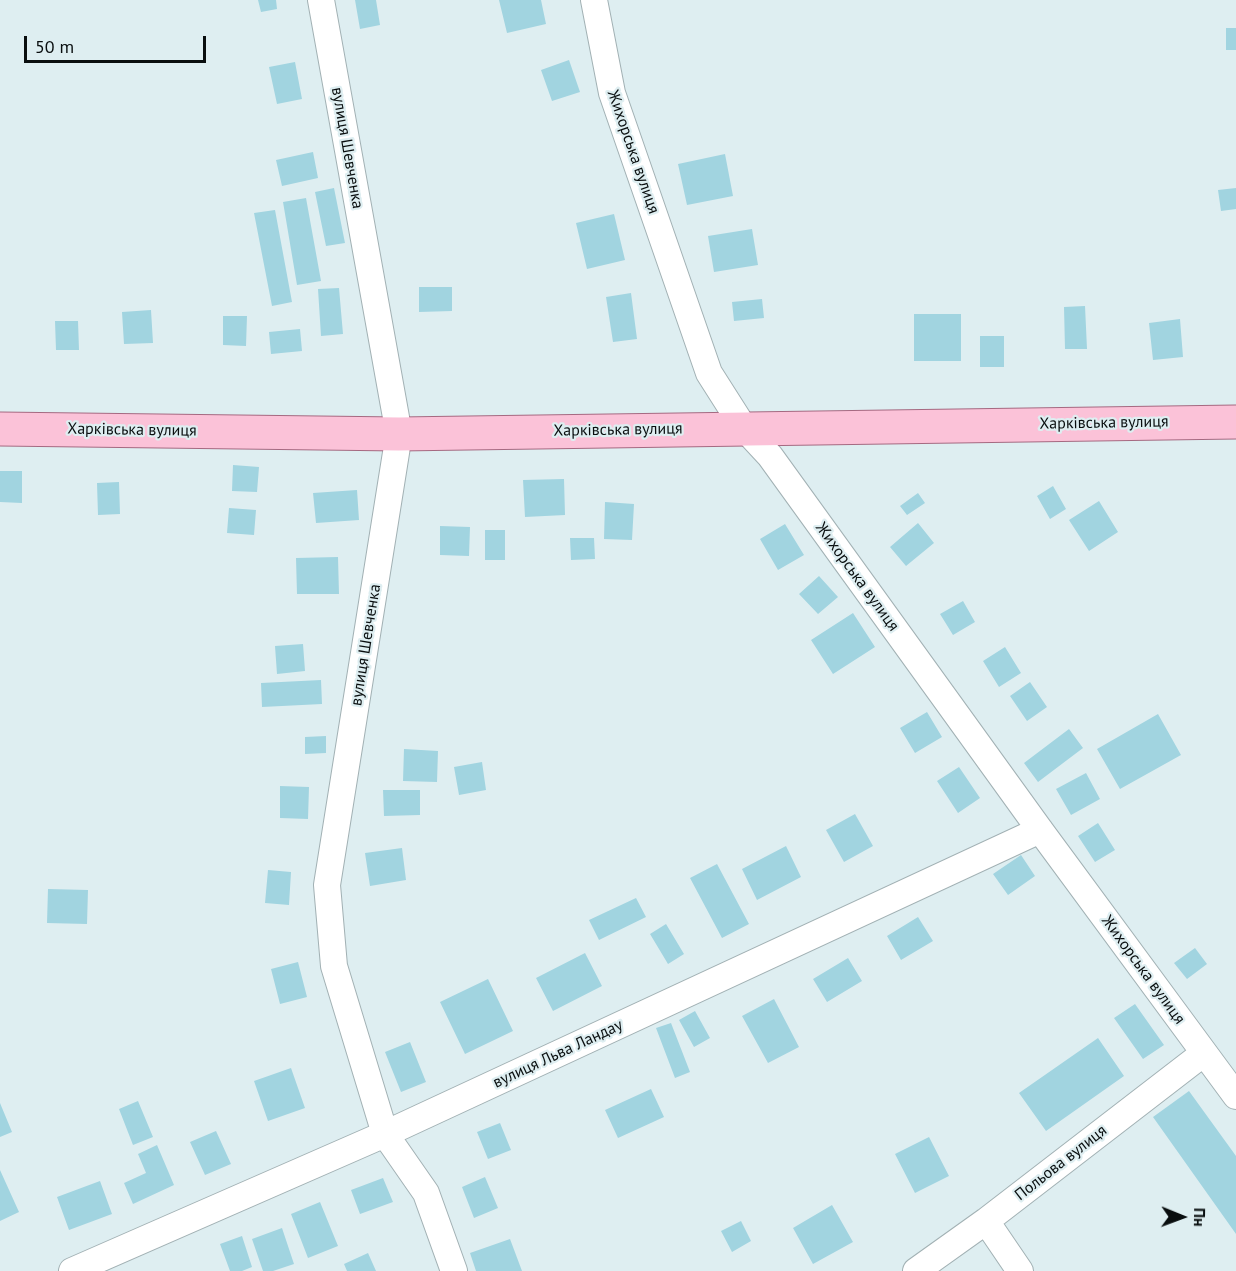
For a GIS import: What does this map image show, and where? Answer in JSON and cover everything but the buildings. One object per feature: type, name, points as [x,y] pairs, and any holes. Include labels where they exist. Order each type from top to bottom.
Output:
[{"type":"main road","name":"Харківська вулиця","points":[[0,429],[399,434],[1236,422]]},
{"type":"street","name":"вулиця Шевченка","points":[[321,0],[399,434],[327,885],[334,966],[385,1134],[426,1193],[453,1271]]},
{"type":"street","name":"Жихорська вулиця","points":[[594,0],[612,93],[710,373],[744,428],[770,456],[1040,830],[1236,1096]]},
{"type":"street","name":"вулиця Льва Ландау","points":[[72,1271],[385,1134],[1040,830]]},
{"type":"street","name":"Польова вулиця","points":[[916,1271],[986,1221],[1204,1053]]},
{"type":"street","points":[[986,1221],[1020,1271]]}]
